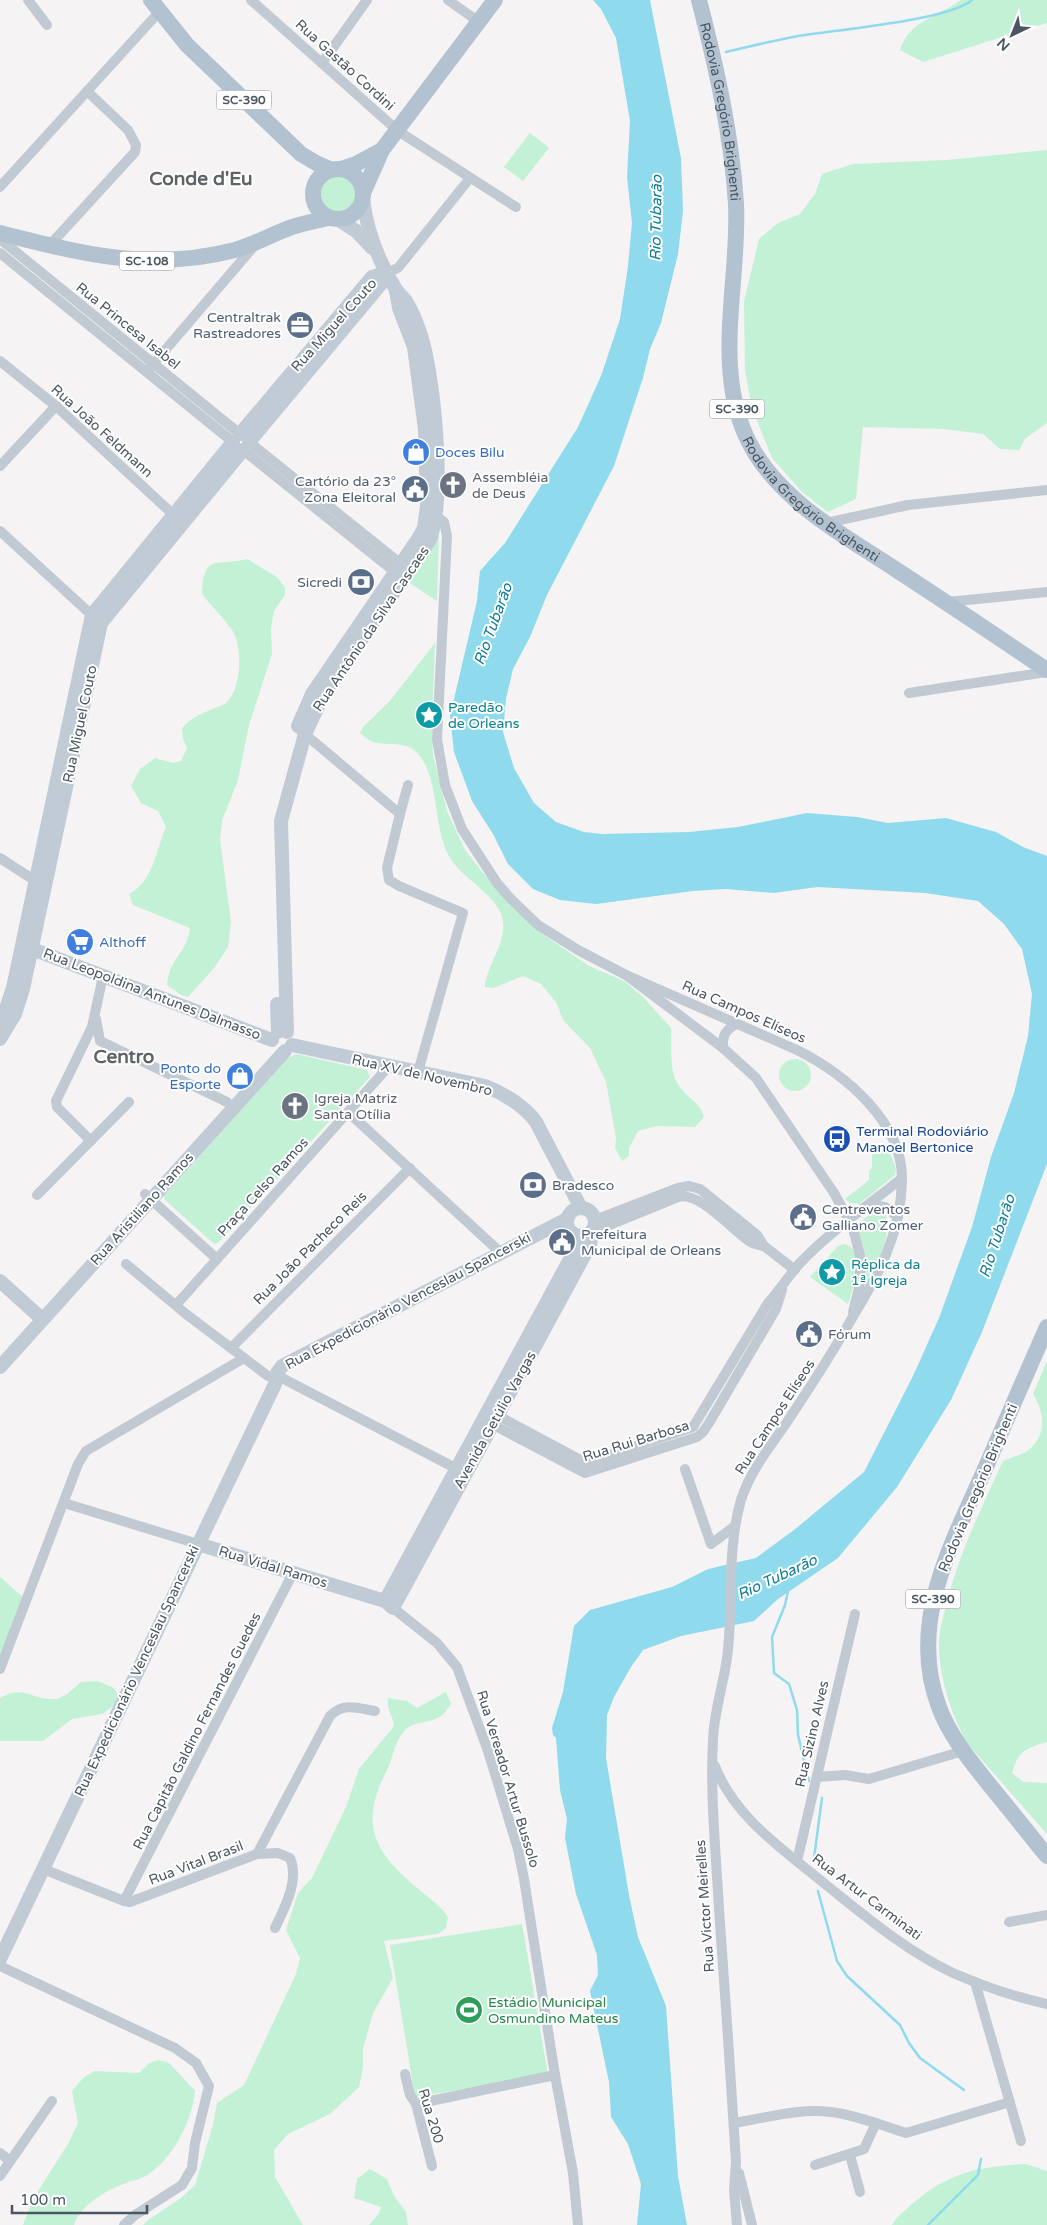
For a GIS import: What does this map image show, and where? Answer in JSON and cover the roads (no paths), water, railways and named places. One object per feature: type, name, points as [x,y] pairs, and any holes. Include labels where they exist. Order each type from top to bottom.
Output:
[{"type":"main road","points":[[382,150],[356,164],[336,169],[320,176],[313,192],[317,209],[334,219],[354,214],[382,150],[495,0]]},
{"type":"main road","name":"Rodovia Gregório Brighenti","points":[[699,0],[722,102],[733,169],[736,235],[729,359],[737,409],[747,438],[767,470],[790,494],[826,523],[1047,671]]},
{"type":"main road","name":"SC-390","points":[[155,5],[187,45],[301,154],[316,163],[336,169]]},
{"type":"main road","name":"SC-390","points":[[301,154],[309,170],[313,192]]},
{"type":"main road","points":[[336,169],[356,177],[361,184],[363,196]]},
{"type":"main road","name":"SC-108","points":[[291,228],[305,212],[313,192]]},
{"type":"main road","name":"SC-108","points":[[0,233],[49,246],[117,259],[163,260],[217,254],[256,244],[291,228],[334,219]]},
{"type":"main road","name":"Rodovia Gregório Brighenti","points":[[1047,1327],[959,1528],[932,1601],[927,1644],[929,1674],[939,1708],[963,1751],[1047,1856]]},
{"type":"street","points":[[28,0],[48,25]]},
{"type":"street","name":"Rua Gastão Cordini","points":[[251,0],[398,131],[516,206]]},
{"type":"street","points":[[322,63],[367,0]]},
{"type":"street","points":[[448,0],[479,22]]},
{"type":"street","points":[[2,181],[87,91],[155,5]]},
{"type":"street","points":[[49,246],[130,159],[136,145],[128,130],[87,91]]},
{"type":"street","points":[[386,273],[398,268],[470,178]]},
{"type":"street","name":"Rua Antônio da Silva Cascaes","points":[[281,1041],[278,886],[281,821],[301,731],[402,571],[429,541],[438,479],[430,428],[419,329],[407,302],[396,291],[376,252],[367,226],[363,196]]},
{"type":"street","name":"Rua Antônio da Silva Cascaes","points":[[334,219],[356,231],[376,252]]},
{"type":"street","name":"Rua Princesa Isabel","points":[[0,239],[149,368]]},
{"type":"street","points":[[149,368],[256,244]]},
{"type":"street","name":"Rua Princesa Isabel","points":[[0,253],[149,368],[402,571]]},
{"type":"street","name":"Rua Miguel Couto","points":[[0,1039],[13,988],[27,948],[96,619],[303,369],[372,277],[386,273]]},
{"type":"street","name":"Rua João Feldmann","points":[[0,361],[56,406],[178,519]]},
{"type":"street","points":[[0,466],[56,406]]},
{"type":"street","points":[[826,523],[908,505],[1047,490]]},
{"type":"street","points":[[432,515],[444,522],[447,536],[437,739],[440,765],[452,806],[472,846],[486,868],[510,898],[552,935],[626,975],[723,1048],[756,1078],[834,1193],[850,1221],[861,1260],[859,1288],[850,1322]]},
{"type":"street","points":[[0,531],[96,619]]},
{"type":"street","points":[[946,602],[1047,592]]},
{"type":"street","points":[[909,694],[1047,671]]},
{"type":"street","points":[[301,731],[400,814]]},
{"type":"street","points":[[408,785],[387,868],[389,880],[463,913],[418,1072]]},
{"type":"street","points":[[0,858],[40,884]]},
{"type":"street","name":"Rua Leopoldina Antunes Dalmasso","points":[[27,948],[281,1041]]},
{"type":"street","name":"Rua Campos Elíseos","points":[[626,975],[809,1056],[839,1077],[882,1120],[898,1154],[902,1178],[898,1217],[883,1267],[832,1354],[752,1476],[741,1501],[734,1537],[728,1649]]},
{"type":"street","points":[[91,1141],[56,1104],[92,1027],[103,976]]},
{"type":"street","points":[[96,1015],[100,1041],[227,1102]]},
{"type":"street","points":[[723,1048],[722,1041],[725,1032],[736,1024]]},
{"type":"street","name":"Rua XV de Novembro","points":[[281,1041],[485,1086],[503,1095],[526,1111],[536,1122],[581,1208]]},
{"type":"street","name":"Rua Aristiliano Ramos","points":[[147,1197],[281,1041]]},
{"type":"street","name":"Rua Aristiliano Ramos","points":[[0,1356],[147,1197],[281,1041]]},
{"type":"street","name":"Praça Celso Ramos","points":[[176,1306],[389,1066]]},
{"type":"street","points":[[37,1195],[130,1102]]},
{"type":"street","points":[[348,1112],[501,1252]]},
{"type":"street","name":"Rua João Pacheco Reis","points":[[231,1348],[410,1168]]},
{"type":"street","name":"Rua Rui Barbosa","points":[[490,1418],[558,1454],[585,1474],[612,1460],[674,1439],[700,1435],[704,1420],[759,1328],[776,1309],[783,1287],[795,1270],[808,1256],[902,1178]]},
{"type":"street","points":[[567,1218],[570,1231],[590,1230],[678,1188],[692,1191],[700,1189],[757,1235],[764,1246],[795,1270]]},
{"type":"street","points":[[147,1197],[217,1259]]},
{"type":"street","points":[[870,1205],[885,1207],[898,1217]]},
{"type":"street","points":[[581,1208],[589,1210],[590,1230]]},
{"type":"street","name":"Rua Expedicionário Venceslau Spancerski","points":[[0,1960],[198,1544],[275,1377],[282,1366],[567,1218],[572,1211],[581,1208]]},
{"type":"street","name":"Avenida Getúlio Vargas","points":[[389,1604],[590,1230]]},
{"type":"street","points":[[126,1264],[176,1306],[244,1358],[275,1377],[461,1472]]},
{"type":"street","points":[[0,1281],[39,1316]]},
{"type":"street","name":"Rua Aristiliano Ramos","points":[[0,1367],[39,1316]]},
{"type":"street","points":[[0,1669],[81,1458],[91,1447],[244,1358]]},
{"type":"street","points":[[685,1469],[711,1544],[735,1526]]},
{"type":"street","name":"Rua Vidal Ramos","points":[[64,1503],[389,1604]]},
{"type":"street","name":"Rua Capitão Galdino Fernandes Guedes","points":[[124,1901],[293,1573]]},
{"type":"street","name":"Rua Vereador Artur Bussolo","points":[[389,1604],[437,1643],[453,1659],[483,1736],[522,1865],[554,2075],[573,2173],[578,2225]]},
{"type":"street","name":"Rua Sizino Alves","points":[[797,1861],[855,1614]]},
{"type":"street","name":"Rua Victor Meirelles","points":[[728,1649],[715,1721],[712,1758],[714,1832],[736,2162]]},
{"type":"street","points":[[257,1854],[330,1716],[342,1707],[354,1707],[375,1712]]},
{"type":"street","points":[[817,1777],[845,1775],[868,1779],[963,1751]]},
{"type":"street","name":"Rua Artur Carminati","points":[[712,1758],[719,1776],[734,1801],[759,1829],[870,1920],[908,1947],[952,1972],[975,1982],[1047,2004]]},
{"type":"street","name":"Rua Vital Brasil","points":[[124,1901],[137,1900],[257,1854],[278,1853],[290,1858],[293,1864],[289,1893],[275,1928]]},
{"type":"street","points":[[43,1869],[124,1901]]},
{"type":"street","points":[[1009,1922],[1047,1915]]},
{"type":"street","points":[[0,1966],[175,2048],[196,2063],[207,2081],[209,2091],[195,2143],[192,2168],[187,2180],[176,2190],[135,2215],[124,2225]]},
{"type":"street","points":[[975,1982],[1021,2141]]},
{"type":"street","name":"Rua 200","points":[[405,2074],[410,2095],[416,2104],[432,2166]]},
{"type":"street","points":[[416,2104],[554,2075]]},
{"type":"street","points":[[0,2176],[52,2101]]},
{"type":"street","points":[[734,2123],[799,2112],[820,2111],[842,2114],[906,2133],[1010,2102]]},
{"type":"street","points":[[815,2165],[864,2149],[876,2123]]},
{"type":"street","points":[[0,2153],[10,2161]]},
{"type":"street","points":[[850,2155],[860,2192]]},
{"type":"street","points":[[736,2162],[734,2190],[737,2225]]},
{"type":"street","points":[[736,2162],[752,2225]]},
{"type":"water","name":"Rio Tubarão","points":[[593,0],[650,0],[681,158],[683,211],[678,254],[661,323],[650,349],[643,378],[614,466],[547,595],[530,637],[513,669],[506,699],[503,732],[514,768],[534,803],[556,822],[584,832],[603,834],[689,832],[738,827],[807,813],[857,817],[888,823],[946,818],[996,832],[1023,847],[1047,856],[1047,1164],[982,1332],[951,1400],[897,1487],[838,1558],[778,1599],[754,1621],[681,1636],[643,1650],[614,1697],[607,1715],[606,1758],[629,1895],[638,1937],[666,2006],[678,2176],[687,2225],[637,2225],[641,2184],[628,2144],[611,2117],[609,2082],[590,1991],[598,1975],[597,1955],[576,1894],[565,1838],[567,1819],[560,1790],[556,1738],[553,1735],[552,1728],[563,1692],[574,1626],[590,1610],[672,1587],[708,1569],[756,1558],[794,1530],[864,1472],[913,1376],[939,1318],[972,1227],[991,1157],[1014,1093],[1028,1036],[1032,994],[1022,949],[1004,924],[978,901],[925,893],[817,887],[774,893],[726,889],[693,891],[596,904],[560,900],[533,889],[508,864],[493,834],[472,801],[454,752],[450,716],[477,601],[480,571],[505,543],[578,427],[601,376],[620,319],[632,223],[627,177],[630,121],[616,38],[601,9]]},
{"type":"waterway","points":[[726,52],[793,37],[888,24],[939,14],[972,0]]},
{"type":"waterway","points":[[788,1591],[785,1605],[772,1637],[774,1673],[789,1684],[797,1710],[798,1735],[809,1781]]},
{"type":"waterway","points":[[814,1858],[822,1798]]},
{"type":"waterway","points":[[818,1891],[837,1961],[847,1976],[900,2025],[909,2043],[920,2058],[964,2090]]},
{"type":"waterway","points":[[928,2225],[978,2175],[981,2159]]},
{"type":"place","name":"Centraltrak Rastreadores","points":[[300,325]]},
{"type":"place","name":"Doces Bilu","points":[[416,452]]},
{"type":"place","name":"Assembléia de Deus","points":[[453,485]]},
{"type":"place","name":"Cartório da 23° Zona Eleitoral","points":[[415,489]]},
{"type":"place","name":"Sicredi","points":[[361,582]]},
{"type":"place","name":"Paredão de Orleans","points":[[429,715]]},
{"type":"place","name":"Althoff","points":[[80,942]]},
{"type":"place","name":"Ponto do Esporte","points":[[240,1076]]},
{"type":"place","name":"Igreja Matriz Santa Otília","points":[[295,1106]]},
{"type":"place","name":"Terminal Rodoviário Manoel Bertonice","points":[[837,1139]]},
{"type":"place","name":"Bradesco","points":[[533,1185]]},
{"type":"place","name":"Centreventos Galliano Zomer","points":[[803,1217]]},
{"type":"place","name":"Prefeitura Municipal de Orleans","points":[[562,1242]]},
{"type":"place","name":"Réplica da 1ª Igreja","points":[[832,1272]]},
{"type":"place","name":"Fórum","points":[[809,1334]]},
{"type":"place","name":"Estádio Municipal Osmundino Mateus","points":[[469,2010]]},
{"type":"district","name":"Conde d'Eu","points":[[201,179]]},
{"type":"district","name":"Centro","points":[[124,1057]]}]
